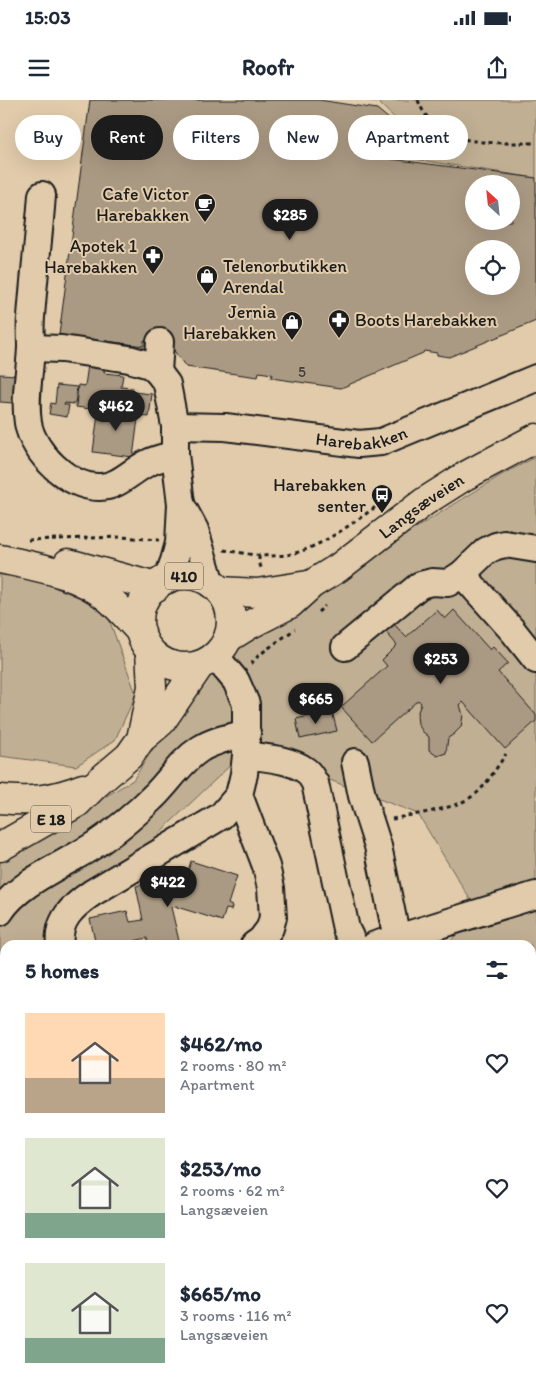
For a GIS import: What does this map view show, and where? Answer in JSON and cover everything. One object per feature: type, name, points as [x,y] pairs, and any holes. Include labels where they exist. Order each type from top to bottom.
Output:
[{"type":"main road","name":"Langsæveien","points":[[214,653],[249,625],[290,604],[312,584],[338,568],[424,502],[465,476],[536,438]]},
{"type":"main road","name":"410","points":[[13,543],[30,552],[125,579],[161,583]]},
{"type":"main road","points":[[0,559],[57,572],[81,581],[108,599],[160,660],[186,667],[214,653]]},
{"type":"main road","name":"410","points":[[145,641],[140,619],[142,607],[147,596],[161,583],[178,576],[190,576],[201,578],[216,587],[227,602],[231,626],[214,653]]},
{"type":"main road","name":"Langsæveien","points":[[216,587],[257,593],[312,584]]},
{"type":"main road","name":"E 18","points":[[142,739],[152,687],[145,641]]},
{"type":"main road","name":"E 18","points":[[0,847],[77,803],[129,756],[142,739],[162,722],[214,653]]},
{"type":"main road","name":"E 18","points":[[0,799],[25,801],[50,799],[96,784]]},
{"type":"lane","points":[[42,195],[26,394],[28,424],[36,444],[65,476],[80,484],[98,488],[118,483],[150,461],[175,454]]},
{"type":"lane","points":[[158,372],[160,342]]},
{"type":"lane","points":[[31,348],[62,349],[129,359],[150,365],[167,384],[175,426],[175,454],[181,504],[178,543],[174,561],[161,583]]},
{"type":"lane","name":"Harebakken","points":[[175,426],[225,427],[359,444],[381,442],[536,378]]},
{"type":"lane","points":[[181,504],[195,530],[216,587]]},
{"type":"lane","points":[[346,647],[420,585],[432,582],[448,583],[496,546],[505,544],[536,549]]},
{"type":"lane","points":[[462,574],[525,628],[536,660]]},
{"type":"lane","points":[[59,940],[61,925],[66,915],[76,904],[221,816],[238,795],[244,774],[246,704],[236,681],[214,653]]},
{"type":"lane","points":[[0,912],[6,902],[17,891],[98,843],[123,824],[153,797],[188,757],[215,741],[246,744],[292,763],[310,775],[315,783],[346,929],[352,940]]},
{"type":"lane","points":[[355,762],[362,796],[378,846],[395,930],[400,938]]},
{"type":"lane","points":[[238,795],[266,866],[271,888],[274,917],[270,928],[261,940]]},
{"type":"lane","points":[[393,940],[536,895]]},
{"type":"path","points":[[416,100],[429,120],[449,135],[472,142],[536,143]]},
{"type":"path","points":[[222,550],[259,556],[285,555],[310,548],[361,517]]},
{"type":"path","points":[[13,543],[121,537],[160,540]]},
{"type":"path","points":[[259,556],[264,577]]},
{"type":"path","points":[[236,681],[259,655],[291,632]]},
{"type":"path","points":[[371,824],[443,808],[467,800],[486,783],[506,754]]},
{"type":"shaded area","points":[[365,100],[536,100],[536,178],[419,160],[468,160],[468,115],[392,115],[378,102]]},
{"type":"shaded area","points":[[536,457],[536,940],[452,940],[476,909],[418,814],[322,777],[238,758],[47,940],[0,940],[0,860],[133,780],[184,701],[248,632],[503,474]]},
{"type":"shaded area","points":[[0,571],[17,572],[105,608],[136,694],[115,740],[76,766],[0,756]]},
{"type":"building","points":[[90,100],[319,100],[377,109],[384,115],[348,115],[348,160],[399,160],[513,175],[465,175],[465,230],[520,230],[520,176],[536,178],[536,321],[449,357],[424,351],[341,388],[271,378],[272,374],[259,372],[258,377],[186,367],[172,348],[172,344],[144,340],[144,346],[59,335]]},
{"type":"building","points":[[88,365],[105,367],[104,373],[123,375],[121,387],[133,388],[133,392],[152,394],[149,417],[76,407],[78,385],[85,386]]},
{"type":"building","points":[[0,374],[17,375],[14,403],[0,402]]},
{"type":"building","points":[[57,385],[77,387],[75,404],[65,403],[64,405],[69,405],[67,417],[49,414],[51,403],[55,404]]},
{"type":"building","points":[[99,406],[139,411],[133,457],[93,452]]},
{"type":"building","points":[[437,610],[445,619],[454,610],[490,650],[493,647],[508,663],[498,672],[536,715],[536,721],[505,749],[463,702],[460,705],[463,715],[461,727],[448,738],[446,753],[437,756],[429,750],[429,737],[418,724],[417,715],[421,703],[418,700],[372,741],[341,707],[387,666],[382,660],[397,645],[385,631],[394,624],[406,637]]},
{"type":"building","points":[[332,711],[337,731],[300,739],[296,719]]},
{"type":"building","points":[[191,861],[237,876],[228,904],[232,906],[231,910],[226,909],[222,921],[177,906],[171,907],[179,940],[147,940],[147,938],[138,940],[95,940],[90,919],[127,911],[130,922],[143,920],[136,886],[165,880],[168,893],[182,890]]},
{"type":"place","name":"Cafe Victor Harebakken","points":[[205,223]]},
{"type":"place","name":"Apotek 1 Harebakken","points":[[153,275]]},
{"type":"place","name":"Telenorbutikken Arendal","points":[[207,295]]},
{"type":"place","name":"Boots Harebakken","points":[[339,339]]},
{"type":"place","name":"Jernia Harebakken","points":[[292,341]]},
{"type":"place","name":"Harebakken senter","points":[[382,514]]}]
